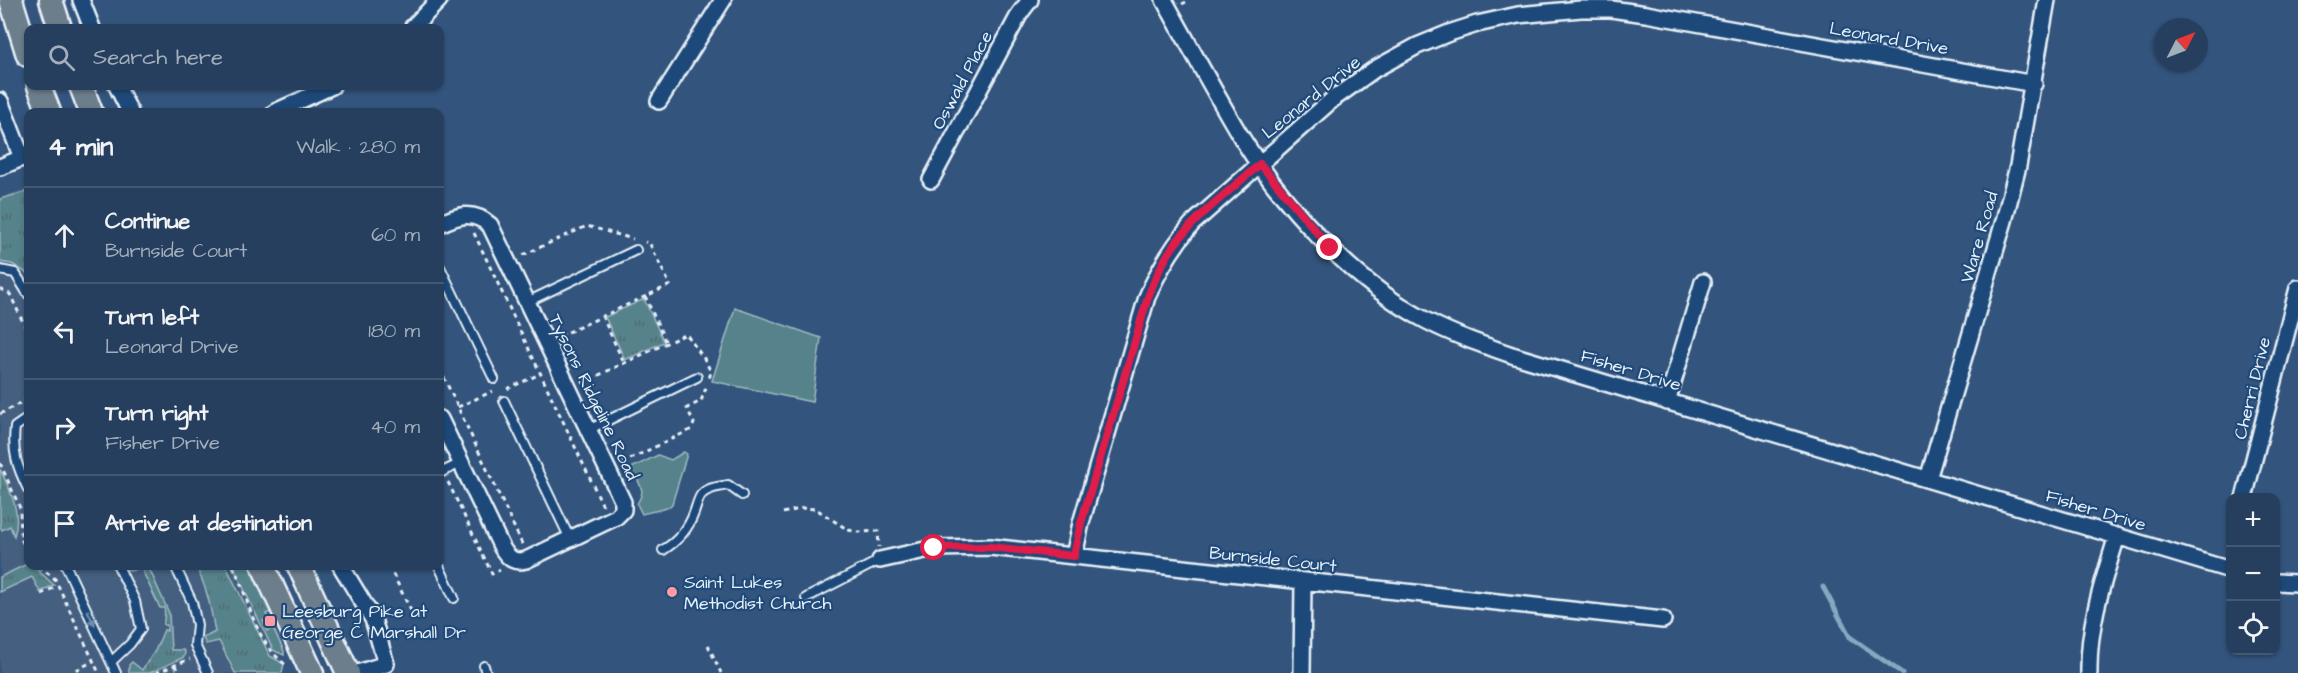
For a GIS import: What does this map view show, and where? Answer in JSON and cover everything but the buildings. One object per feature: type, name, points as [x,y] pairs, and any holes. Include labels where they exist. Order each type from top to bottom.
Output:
[{"type":"main road","points":[[11,0],[24,43]]},
{"type":"main road","points":[[51,0],[59,24]]},
{"type":"main road","points":[[41,90],[47,108]]},
{"type":"main road","points":[[83,90],[89,108]]},
{"type":"main road","points":[[265,570],[312,673]]},
{"type":"main road","points":[[301,570],[348,673]]},
{"type":"street","points":[[81,0],[90,24]]},
{"type":"street","points":[[416,24],[439,0]]},
{"type":"street","points":[[659,101],[723,0]]},
{"type":"street","name":"Oswald Place","points":[[930,180],[1020,13],[1030,0]]},
{"type":"street","name":"Fisher Drive","points":[[1164,0],[1243,140],[1260,164],[1330,248],[1374,286],[1425,320],[1464,339],[1502,352],[2117,536],[2226,566]]},
{"type":"street","name":"Ware Road","points":[[1928,479],[2018,166],[2047,0]]},
{"type":"street","name":"Leonard Drive","points":[[1074,556],[1081,523],[1144,307],[1160,267],[1174,245],[1192,224],[1333,99],[1375,69],[1417,46],[1477,24],[1547,10],[1611,9],[2034,84]]},
{"type":"street","points":[[119,90],[128,108]]},
{"type":"street","points":[[284,108],[323,90]]},
{"type":"street","points":[[0,101],[24,155]]},
{"type":"street","points":[[0,167],[24,157]]},
{"type":"street","points":[[444,222],[459,215],[473,215],[490,225]]},
{"type":"street","name":"Tysons Ridgeline Road","points":[[490,225],[622,502],[623,510],[616,517],[526,560],[511,558]]},
{"type":"street","points":[[1667,402],[1703,282]]},
{"type":"street","name":"Cherri Drive","points":[[2245,493],[2298,288]]},
{"type":"street","points":[[444,427],[511,558]]},
{"type":"street","points":[[2089,673],[2091,628],[2117,536]]},
{"type":"street","name":"Burnside Court","points":[[880,560],[934,548],[990,547],[1663,620]]},
{"type":"street","points":[[342,570],[373,619],[386,664],[358,673]]},
{"type":"street","points":[[1302,673],[1303,581]]},
{"type":"street","points":[[2280,582],[2298,583]]},
{"type":"lane","points":[[527,302],[636,250]]},
{"type":"lane","points":[[0,270],[15,273],[24,288]]},
{"type":"lane","points":[[444,275],[494,379]]},
{"type":"lane","points":[[588,430],[697,377]]},
{"type":"lane","points":[[504,401],[570,539]]},
{"type":"lane","points":[[24,421],[15,427],[13,444],[16,460],[24,479]]},
{"type":"lane","points":[[444,471],[461,463]]},
{"type":"lane","points":[[663,550],[676,543],[683,534],[702,494],[709,489],[729,485],[742,495]]},
{"type":"lane","points":[[806,598],[880,560]]},
{"type":"lane","points":[[68,570],[116,673]]},
{"type":"lane","points":[[111,662],[130,644],[141,629],[135,601],[120,570]]},
{"type":"lane","points":[[177,570],[192,602],[197,625],[195,645],[208,673]]},
{"type":"lane","points":[[441,570],[454,598]]},
{"type":"path","points":[[474,233],[490,225]]},
{"type":"path","points":[[471,228],[604,507]]},
{"type":"path","points":[[518,246],[523,255]]},
{"type":"path","points":[[0,289],[10,294],[24,324]]},
{"type":"path","points":[[645,296],[666,343]]},
{"type":"path","points":[[602,316],[624,363]]},
{"type":"path","points":[[578,374],[582,383],[686,334],[711,372],[701,401],[687,408],[694,427],[621,464],[616,454]]},
{"type":"path","points":[[560,336],[564,344]]},
{"type":"path","points":[[444,378],[523,546],[492,574],[444,478]]},
{"type":"path","points":[[0,414],[24,401]]},
{"type":"path","points":[[0,463],[20,508],[21,539],[24,545]]},
{"type":"path","points":[[783,513],[802,508],[816,509],[848,530],[878,531],[880,560]]},
{"type":"path","points":[[44,570],[55,579],[99,673]]},
{"type":"path","points":[[234,570],[254,622],[272,655],[290,668]]},
{"type":"path","points":[[391,570],[413,615]]},
{"type":"path","points":[[41,594],[58,586]]},
{"type":"path","points":[[708,645],[721,673]]},
{"type":"path","points":[[76,670],[94,661]]},
{"type":"path","points":[[156,673],[176,665],[178,673]]},
{"type":"shaded area","points":[[24,189],[24,570],[239,570],[281,659],[281,673],[0,673],[0,197]]},
{"type":"green space","points":[[24,192],[24,272],[12,264],[0,262],[0,199]]},
{"type":"green space","points":[[644,299],[664,342],[625,360],[605,317]]},
{"type":"green space","points":[[735,308],[821,338],[812,402],[712,381]]},
{"type":"green space","points":[[684,452],[687,454],[672,504],[667,508],[642,514],[637,504],[642,493],[641,487],[636,476],[629,478],[625,471],[658,455],[671,460]]},
{"type":"green space","points":[[0,469],[16,510],[14,536],[10,526],[2,530],[0,526]]},
{"type":"green space","points":[[24,565],[24,570],[37,570],[54,585],[40,592],[32,577],[0,592],[0,577]]},
{"type":"green space","points":[[142,570],[150,570],[169,613],[171,650],[183,650],[184,657],[150,673],[129,673],[129,665],[132,662],[142,670],[155,651],[164,630],[167,631],[167,625],[164,625],[165,610],[160,608]]},
{"type":"green space","points":[[198,570],[228,570],[270,656],[284,664],[282,673],[235,673],[219,641],[206,644],[203,638],[215,632]]},
{"type":"green space","points":[[235,570],[252,570],[271,612],[266,614],[268,618],[263,621],[267,631],[273,628],[284,655],[273,650]]},
{"type":"waterway","points":[[1823,587],[1850,637],[1902,673]]},
{"type":"place","name":"Saint Lukes Methodist Church","points":[[672,592]]},
{"type":"place","name":"Leesburg Pike at George C Marshall Dr","points":[[270,621]]},
{"type":"route","points":[[934,548],[990,547],[1074,556],[1100,458],[1148,297],[1160,267],[1174,245],[1192,224],[1260,164],[1288,201],[1330,248]]}]
